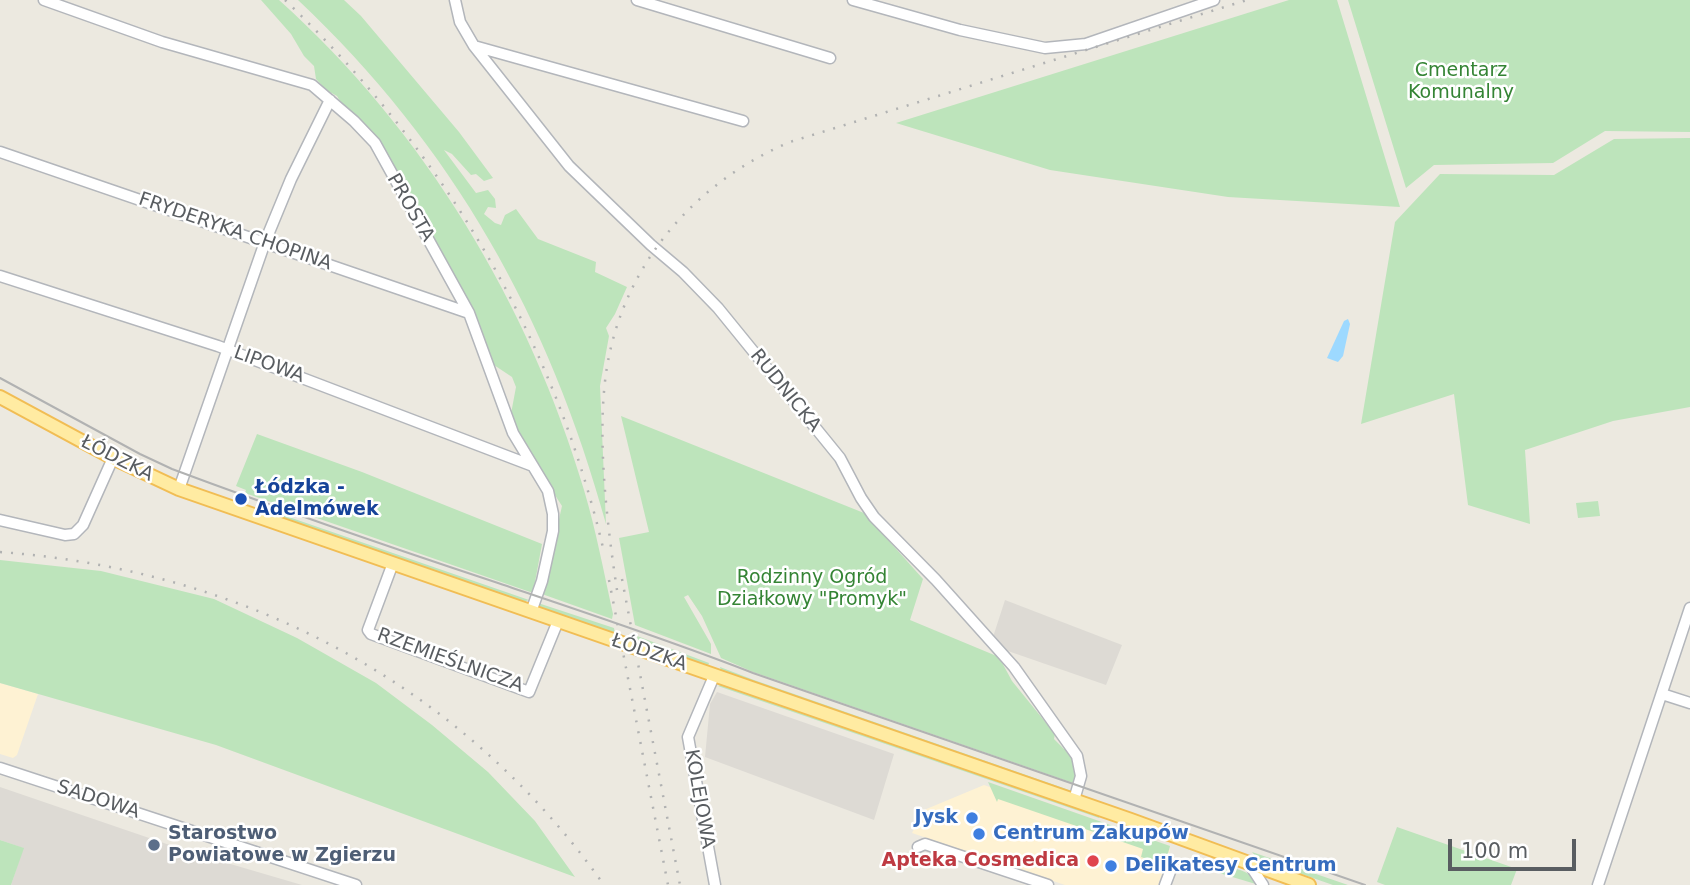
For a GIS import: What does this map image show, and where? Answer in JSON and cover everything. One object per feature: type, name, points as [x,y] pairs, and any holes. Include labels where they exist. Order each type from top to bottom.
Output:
[{"type":"main road","name":"ŁÓDZKA","points":[[0,397],[113,458],[179,489],[1074,800],[1309,885]]},
{"type":"street","name":"PROSTA","points":[[44,0],[162,42],[312,85],[379,149],[469,313],[513,433],[548,491],[554,522],[545,570],[531,612]]},
{"type":"street","name":"RUDNICKA","points":[[454,0],[460,22],[474,46],[579,178],[683,272],[718,308],[840,458],[874,517],[936,580],[1013,667],[1077,756],[1081,776],[1074,800]]},
{"type":"street","points":[[637,0],[830,58]]},
{"type":"street","points":[[853,0],[960,30],[1045,48],[1086,44],[1214,0]]},
{"type":"street","points":[[474,46],[743,121]]},
{"type":"street","points":[[179,489],[265,242],[291,179],[330,100]]},
{"type":"street","name":"FRYDERYKA CHOPINA","points":[[0,152],[469,313]]},
{"type":"street","name":"LIPOWA","points":[[0,276],[228,351],[533,466]]},
{"type":"street","points":[[0,520],[65,535],[74,534],[83,526],[113,458]]},
{"type":"street","name":"RZEMIEŚLNICZA","points":[[393,563],[368,630],[371,634],[529,692],[558,621]]},
{"type":"street","points":[[1598,885],[1690,608]]},
{"type":"street","name":"KOLEJOWA","points":[[714,676],[688,737],[715,885]]},
{"type":"street","points":[[1662,694],[1690,703]]},
{"type":"street","name":"SADOWA","points":[[0,768],[356,885]]},
{"type":"street","points":[[918,846],[925,844],[1048,885]]},
{"type":"street","points":[[1247,862],[1263,881],[1263,885]]},
{"type":"street","points":[[1165,885],[1173,864]]},
{"type":"shaded area","points":[[1005,600],[1122,645],[1106,685],[1005,650],[993,637]]},
{"type":"shaded area","points":[[0,683],[38,694],[17,755],[13,758],[0,754]]},
{"type":"shaded area","points":[[717,692],[894,754],[874,820],[705,757],[710,704]]},
{"type":"shaded area","points":[[984,785],[1170,850],[1158,885],[1065,885],[912,833],[924,810]]},
{"type":"shaded area","points":[[0,787],[193,853],[302,885],[11,885],[23,848],[0,840]]},
{"type":"green space","points":[[261,0],[279,0],[331,51],[380,105],[425,163],[502,288],[534,353],[584,490],[612,619],[542,594],[562,506],[526,450],[510,419],[516,387],[512,377],[491,363],[379,143],[337,96],[326,90],[316,79],[314,66],[304,56],[291,34]]},
{"type":"green space","points":[[298,0],[344,0],[361,16],[459,132],[493,178],[484,181],[476,174],[471,175],[452,154],[444,150],[476,193],[488,190],[495,199],[496,208],[488,207],[484,214],[501,225],[505,215],[516,209],[538,239],[596,262],[595,272],[627,287],[606,328],[609,336],[600,386],[606,524],[583,449],[556,376],[525,307],[489,240],[449,176],[404,115],[353,56]]},
{"type":"green space","points":[[1289,0],[1337,0],[1400,207],[1228,197],[1050,170],[896,123]]},
{"type":"green space","name":"Cmentarz Komunalny","points":[[1348,0],[1690,0],[1690,132],[1605,131],[1553,163],[1434,165],[1406,188]]},
{"type":"green space","points":[[1690,138],[1690,407],[1613,421],[1525,450],[1530,524],[1468,505],[1454,394],[1361,424],[1395,222],[1440,174],[1554,175],[1614,139]]},
{"type":"green space","name":"Rodzinny Ogród Działkowy \"Promyk\"","points":[[621,416],[864,513],[923,579],[910,620],[999,657],[1012,681],[1055,734],[1054,739],[1064,749],[1067,747],[1077,762],[1076,784],[753,672],[721,658],[702,616],[688,595],[684,597],[711,644],[711,654],[635,625],[619,538],[649,532]]},
{"type":"green space","points":[[257,434],[362,472],[542,544],[533,593],[245,493],[246,490],[236,486]]},
{"type":"green space","points":[[1598,501],[1600,516],[1578,518],[1576,503]]},
{"type":"green space","points":[[257,506],[529,600],[523,602],[256,509]]},
{"type":"green space","points":[[0,560],[101,571],[214,599],[297,638],[376,683],[488,772],[535,821],[575,877],[216,745],[0,683]]},
{"type":"green space","points":[[538,603],[614,628],[615,634],[541,610]]},
{"type":"green space","points":[[637,636],[709,663],[708,666],[638,642]]},
{"type":"green space","points":[[720,667],[1072,791],[1069,793],[721,671]]},
{"type":"green space","points":[[723,684],[1100,816],[1099,818],[718,686]]},
{"type":"green space","points":[[988,782],[1170,846],[1163,872],[1151,868],[1153,861],[1141,857],[1143,849],[998,799],[997,802]]},
{"type":"green space","points":[[1397,827],[1517,869],[1511,885],[1385,885],[1377,882]]},
{"type":"green space","points":[[0,840],[24,848],[11,885],[0,885]]},
{"type":"green space","points":[[1252,852],[1348,885],[1333,885],[1258,859]]},
{"type":"green space","points":[[1223,865],[1248,874],[1259,885],[1219,873]]},
{"type":"water","points":[[1348,319],[1350,324],[1343,356],[1338,362],[1327,358],[1344,321]]},
{"type":"tram line","points":[[0,378],[172,469],[334,528],[626,626],[753,673],[1365,885]]},
{"type":"railway","points":[[285,0],[342,59],[395,120],[443,185],[485,252],[523,323],[555,396],[582,473],[604,552]]},
{"type":"railway","points":[[617,590],[603,450],[607,367],[616,329],[629,294],[647,261],[669,231],[695,204],[756,159],[790,142],[1247,0]]},
{"type":"railway","points":[[0,552],[90,563],[177,583],[261,612],[340,650],[415,696],[484,751],[547,814],[604,885]]},
{"type":"railway","points":[[622,579],[680,885]]},
{"type":"railway","points":[[609,580],[668,885]]},
{"type":"place","name":"Łódzka - Adelmówek","points":[[241,499]]},
{"type":"place","name":"Jysk","points":[[972,818]]},
{"type":"place","name":"Centrum Zakupów","points":[[979,834]]},
{"type":"place","name":"Starostwo Powiatowe w Zgierzu","points":[[154,845]]},
{"type":"place","name":"Apteka Cosmedica","points":[[1093,861]]},
{"type":"place","name":"Delikatesy Centrum","points":[[1111,866]]}]
